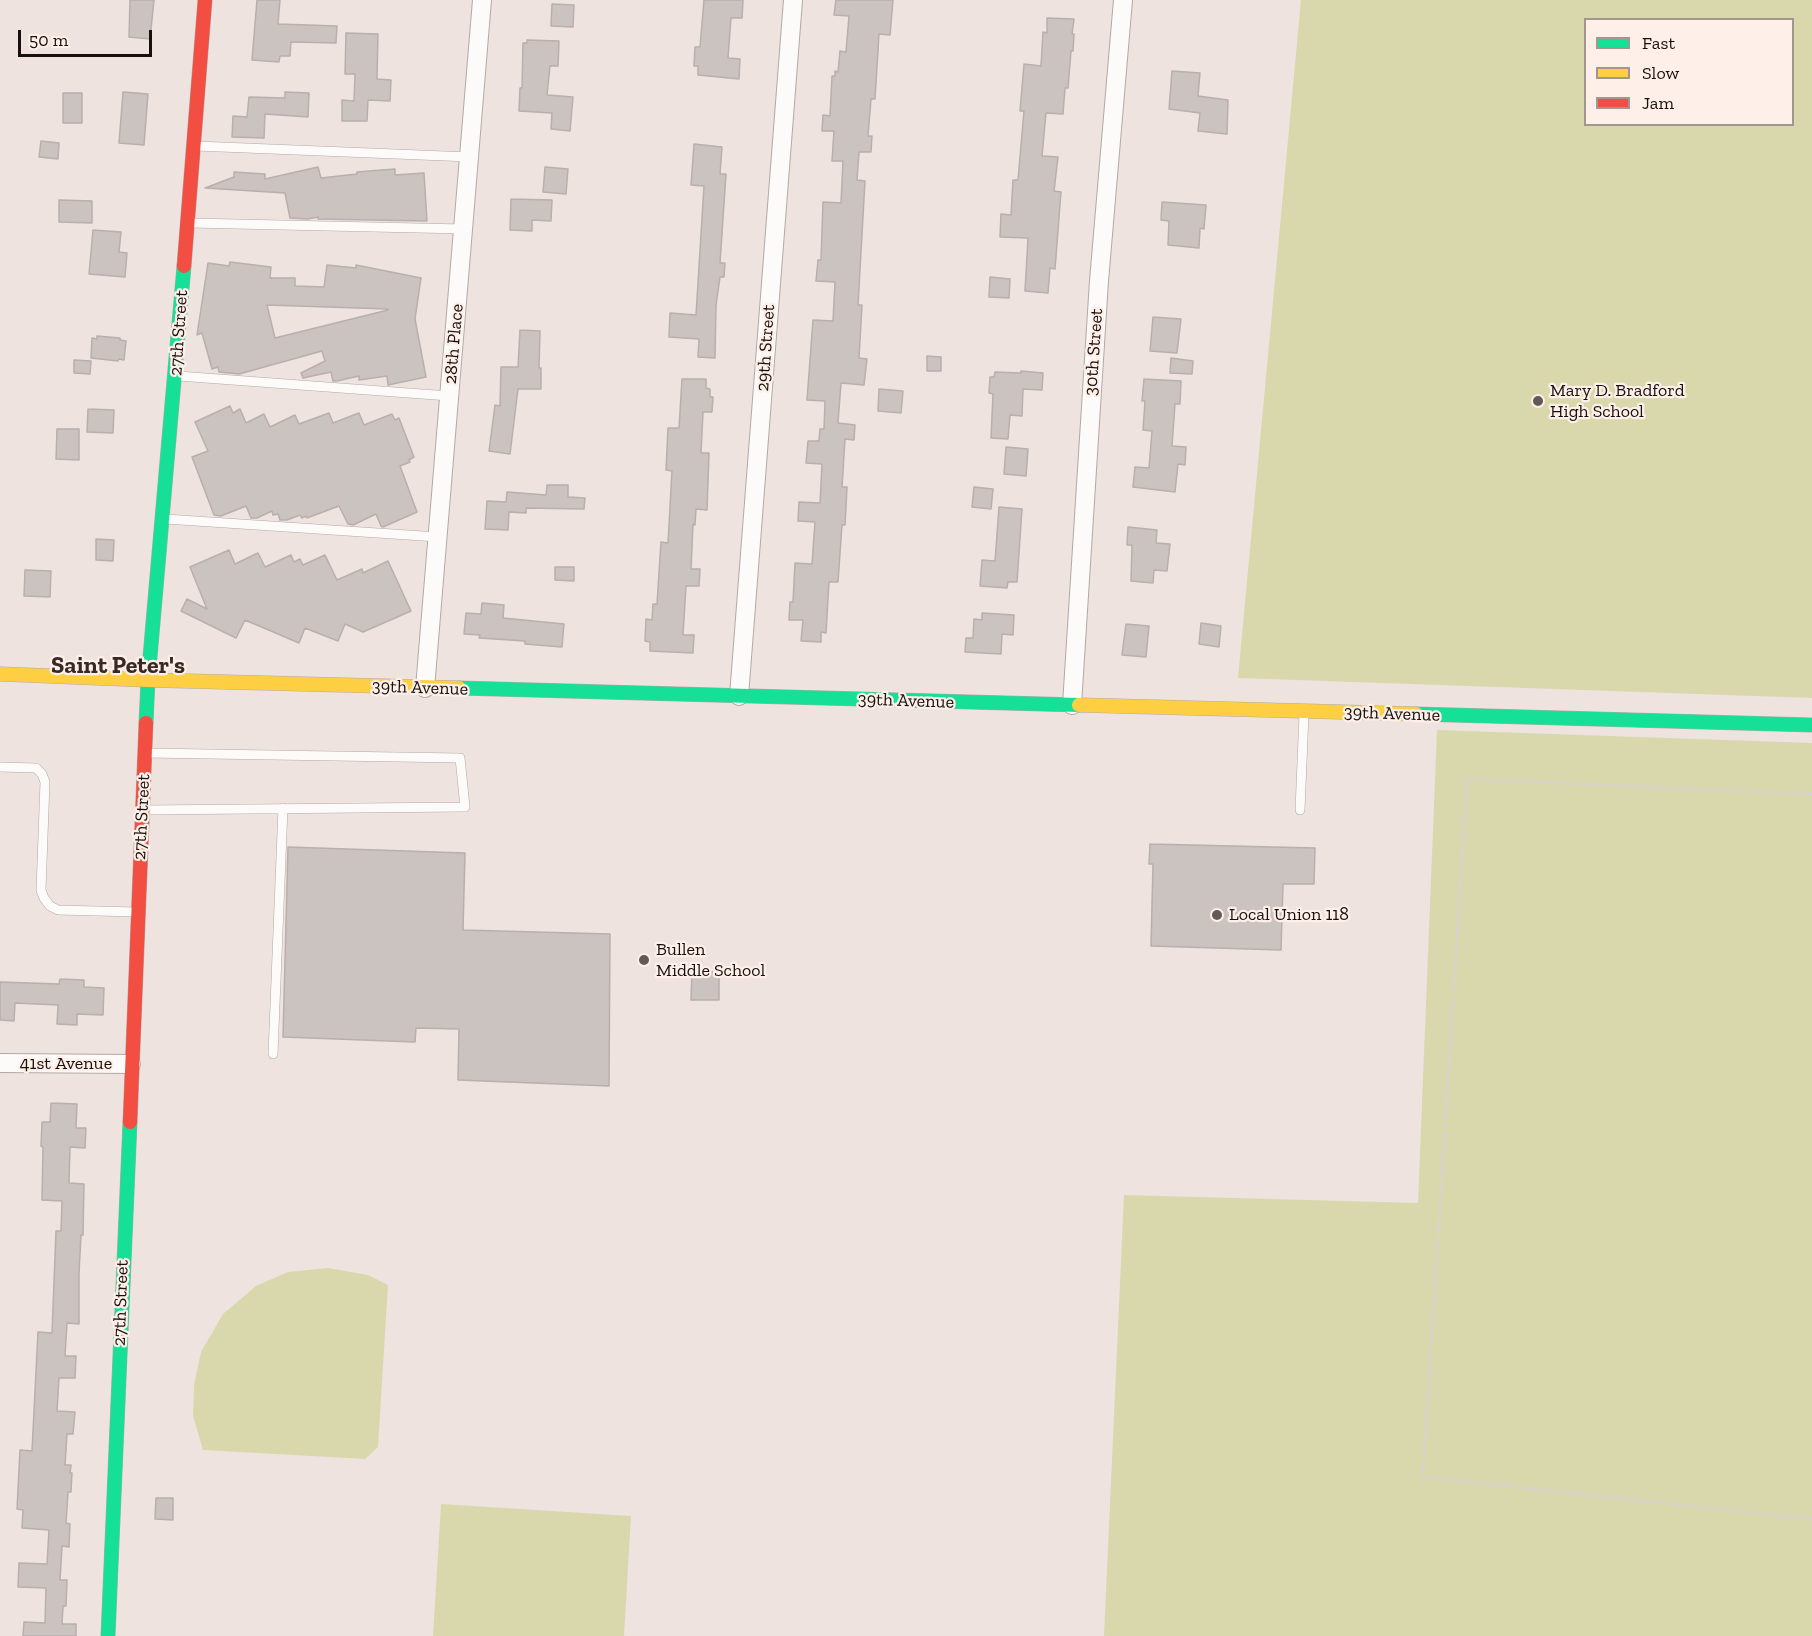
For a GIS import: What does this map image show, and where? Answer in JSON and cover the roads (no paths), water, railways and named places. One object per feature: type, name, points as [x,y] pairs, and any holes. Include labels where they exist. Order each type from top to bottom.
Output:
[{"type":"street","name":"27th Street","points":[[108,1636],[148,680],[194,146],[204,0]]},
{"type":"street","name":"28th Place","points":[[425,688],[482,0]]},
{"type":"street","name":"29th Street","points":[[739,696],[794,0]]},
{"type":"street","name":"30th Street","points":[[1072,705],[1099,282],[1123,0]]},
{"type":"street","name":"39th Avenue","points":[[0,674],[425,688],[1812,725]]},
{"type":"street","name":"41st Avenue","points":[[0,1063],[131,1064]]},
{"type":"lane","points":[[194,146],[470,157]]},
{"type":"lane","points":[[187,223],[464,229]]},
{"type":"lane","points":[[175,376],[449,396]]},
{"type":"lane","points":[[163,518],[438,537]]},
{"type":"lane","points":[[1300,810],[1305,712]]},
{"type":"lane","points":[[143,810],[465,807],[460,758],[145,753]]},
{"type":"lane","points":[[0,767],[36,768],[42,774],[45,782],[42,890],[50,906],[58,910],[138,913]]},
{"type":"lane","points":[[273,1054],[283,808]]},
{"type":"place","name":"Mary D. Bradford High School","points":[[1538,401]]},
{"type":"place","name":"Local Union 118","points":[[1217,915]]},
{"type":"place","name":"Bullen Middle School","points":[[644,960]]},
{"type":"district","name":"Saint Peter's","points":[[118,666]]}]
